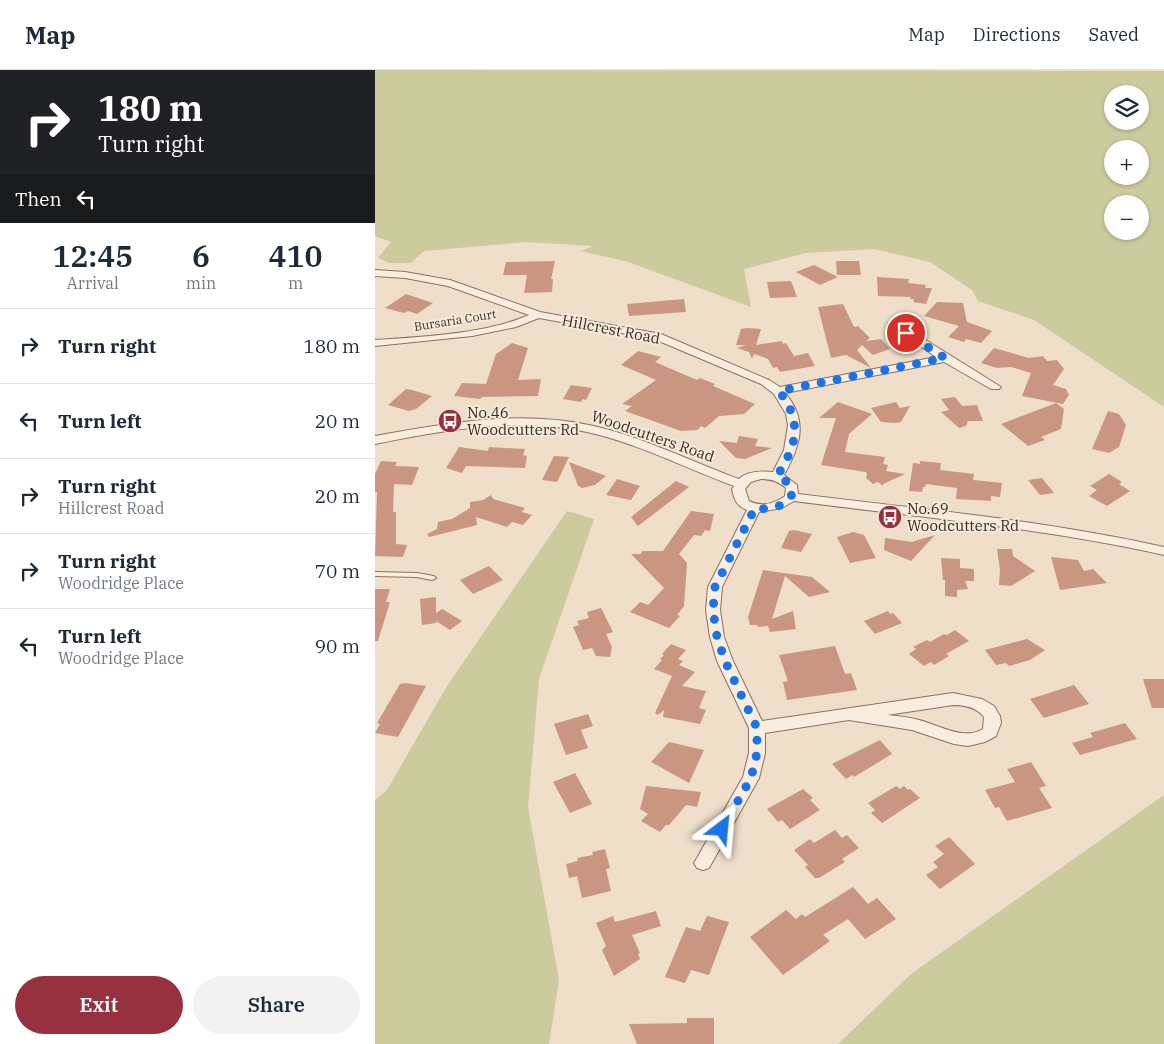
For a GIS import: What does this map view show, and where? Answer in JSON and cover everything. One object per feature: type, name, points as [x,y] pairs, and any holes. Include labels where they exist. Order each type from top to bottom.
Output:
[{"type":"street","name":"Hillcrest Road","points":[[375,273],[405,275],[450,283],[538,315],[657,336],[765,382],[779,391],[792,412],[796,434],[790,453],[777,476]]},
{"type":"street","name":"Bursaria Court","points":[[375,344],[431,340],[519,324],[538,315]]},
{"type":"street","points":[[893,324],[945,358],[995,387]]},
{"type":"street","points":[[779,391],[945,358]]},
{"type":"street","name":"Woodcutters Road","points":[[375,440],[453,427],[484,424],[560,424],[615,436],[740,484]]},
{"type":"street","points":[[761,475],[777,476],[789,483],[792,488],[791,497],[780,506],[755,508],[741,500],[737,489],[740,484],[745,479],[761,475]]},
{"type":"street","points":[[791,497],[1021,526],[1124,542],[1164,551]]},
{"type":"street","points":[[703,863],[751,778],[757,753],[757,728],[725,661],[717,637],[713,610],[715,587],[755,508]]},
{"type":"street","points":[[757,728],[851,715],[868,710],[963,699],[987,708],[992,714],[993,721],[989,732],[977,739],[970,740],[955,738],[913,724],[866,719],[851,715]]},
{"type":"lane","points":[[375,574],[417,575],[432,578]]},
{"type":"green space","points":[[375,70],[1164,71],[1164,407],[1034,320],[978,301],[972,290],[930,262],[874,249],[806,253],[744,269],[751,307],[628,262],[581,251],[593,246],[526,242],[424,251],[411,263],[389,263],[378,258],[391,242],[375,236]]},
{"type":"green space","points":[[567,511],[594,519],[539,679],[528,807],[559,980],[549,1044],[375,1044],[375,800],[387,790],[447,686]]},
{"type":"green space","points":[[1164,795],[1164,1044],[838,1044],[911,974]]},
{"type":"building","points":[[555,261],[551,279],[553,279],[552,292],[524,293],[527,275],[503,275],[506,262]]},
{"type":"building","points":[[836,261],[859,261],[861,275],[837,275]]},
{"type":"building","points":[[814,265],[838,277],[820,285],[796,272]]},
{"type":"building","points":[[877,277],[909,279],[908,283],[926,285],[925,288],[932,288],[926,304],[913,302],[914,299],[910,299],[911,297],[878,296]]},
{"type":"building","points":[[791,281],[797,297],[770,298],[767,282]]},
{"type":"building","points":[[406,294],[433,303],[417,314],[385,308]]},
{"type":"building","points":[[684,299],[686,312],[629,316],[627,304]]},
{"type":"building","points":[[937,302],[963,303],[967,322],[992,331],[981,343],[966,339],[964,342],[948,337],[959,326],[924,316]]},
{"type":"building","points":[[843,304],[854,327],[858,326],[870,338],[866,341],[881,339],[890,349],[873,355],[862,345],[857,350],[871,368],[846,355],[831,358],[818,307]]},
{"type":"building","points":[[741,329],[761,329],[756,345],[782,341],[783,344],[786,343],[794,356],[808,353],[815,366],[780,372],[777,367],[773,368],[768,359],[754,354],[752,359],[749,352],[737,348],[746,345],[736,345]]},
{"type":"building","points":[[512,343],[528,348],[518,380],[541,379],[538,396],[482,397],[480,399],[454,396],[462,383],[486,384],[496,354]]},
{"type":"building","points":[[994,348],[1029,358],[1043,356],[1047,361],[1057,360],[1064,369],[1053,385],[1066,389],[1069,395],[1063,404],[1022,396],[1031,373],[1011,367],[997,368],[981,363]]},
{"type":"building","points":[[638,351],[661,357],[655,362],[697,380],[700,378],[715,384],[713,386],[755,404],[744,414],[719,416],[705,428],[701,426],[697,430],[681,431],[625,411],[632,406],[622,404],[656,380],[621,365]]},
{"type":"building","points":[[571,385],[592,388],[586,400],[583,399],[581,402],[563,399]]},
{"type":"building","points":[[406,389],[432,396],[416,409],[409,411],[388,405]]},
{"type":"building","points":[[955,397],[962,406],[977,405],[983,421],[968,421],[966,426],[959,428],[941,412],[949,410],[941,399]]},
{"type":"building","points":[[838,402],[872,414],[849,434],[845,452],[885,457],[883,464],[888,465],[886,471],[905,474],[883,484],[883,486],[878,482],[873,484],[866,478],[866,472],[821,465],[836,418],[819,418]]},
{"type":"building","points":[[896,402],[900,408],[910,406],[901,422],[881,422],[871,408]]},
{"type":"building","points":[[1056,403],[1064,409],[1061,429],[1041,437],[1045,440],[1028,446],[1001,424]]},
{"type":"building","points":[[1108,411],[1119,414],[1126,425],[1119,447],[1109,453],[1092,449]]},
{"type":"building","points":[[739,436],[758,439],[755,446],[772,448],[745,459],[736,458],[719,441],[737,443]]},
{"type":"building","points":[[459,447],[488,451],[489,447],[525,449],[523,455],[527,456],[525,468],[466,466],[462,473],[446,468]]},
{"type":"building","points":[[554,456],[569,457],[557,482],[542,480]]},
{"type":"building","points":[[381,461],[397,462],[395,466],[419,467],[412,485],[394,484],[393,512],[396,512],[396,544],[407,545],[403,557],[375,556],[377,492],[375,492],[375,474]]},
{"type":"building","points":[[920,461],[941,463],[940,470],[974,474],[973,480],[1002,483],[1000,497],[991,496],[991,501],[956,499],[957,488],[926,484],[922,492],[909,491],[913,463],[920,464]]},
{"type":"building","points":[[569,462],[606,476],[595,485],[582,488],[578,486]]},
{"type":"building","points":[[1109,474],[1122,482],[1119,484],[1130,491],[1107,506],[1089,496],[1097,490],[1090,486]]},
{"type":"building","points":[[1042,478],[1054,493],[1040,495],[1028,480]]},
{"type":"building","points":[[617,479],[640,486],[631,500],[606,495]]},
{"type":"building","points":[[676,481],[689,487],[638,526],[631,517]]},
{"type":"building","points":[[491,495],[493,499],[525,508],[522,512],[532,515],[523,525],[512,522],[507,527],[476,517],[477,525],[429,537],[427,534],[437,529],[438,522],[452,519],[470,508],[470,502],[483,500]]},
{"type":"building","points":[[691,511],[714,514],[710,531],[705,530],[701,536],[694,535],[679,554],[687,563],[684,606],[677,615],[680,616],[669,628],[630,612],[640,602],[648,605],[664,588],[631,554],[641,554],[642,551],[663,551]]},
{"type":"building","points":[[794,530],[812,534],[801,552],[781,548],[789,531]]},
{"type":"building","points":[[853,532],[864,535],[876,558],[850,563],[837,537]]},
{"type":"building","points":[[935,535],[911,561],[884,550],[885,538],[912,542]]},
{"type":"building","points":[[997,549],[1012,549],[1013,556],[1035,571],[1011,586],[999,585],[1000,570]]},
{"type":"building","points":[[1051,557],[1078,560],[1084,571],[1093,569],[1107,583],[1060,590]]},
{"type":"building","points":[[941,558],[960,559],[960,568],[974,569],[974,581],[965,581],[968,589],[957,590],[957,597],[945,596],[945,580],[943,580]]},
{"type":"building","points":[[489,566],[503,580],[473,594],[460,580]]},
{"type":"building","points":[[763,570],[812,577],[830,592],[809,597],[785,576],[772,619],[793,611],[796,629],[770,632],[768,626],[758,627],[757,625],[750,625],[748,617]]},
{"type":"building","points":[[375,589],[390,589],[386,602],[390,602],[378,641],[375,641]]},
{"type":"building","points":[[436,597],[436,613],[442,609],[462,621],[450,630],[436,621],[436,623],[422,625],[420,599]]},
{"type":"building","points":[[601,608],[613,632],[606,634],[612,647],[610,657],[596,656],[592,648],[583,650],[573,627],[579,625],[577,621],[589,618],[587,612]]},
{"type":"building","points":[[888,611],[890,614],[893,613],[902,623],[875,634],[864,621]]},
{"type":"building","points":[[955,630],[969,641],[946,654],[949,656],[934,665],[931,662],[924,666],[909,654],[916,649],[913,647],[927,640],[930,642]]},
{"type":"building","points":[[1027,639],[1045,650],[1030,660],[1009,666],[1006,663],[996,665],[985,650]]},
{"type":"building","points":[[671,644],[686,650],[678,659],[683,661],[679,665],[695,672],[682,686],[706,691],[699,708],[706,710],[700,724],[663,717],[664,710],[658,715],[655,713],[672,676],[654,669],[662,660],[660,659],[664,655],[662,654]]},
{"type":"building","points":[[835,646],[845,674],[851,673],[857,690],[787,700],[783,682],[788,681],[779,655]]},
{"type":"building","points":[[1143,679],[1164,679],[1164,708],[1152,708]]},
{"type":"building","points":[[400,684],[426,686],[398,737],[375,733],[380,724],[377,723]]},
{"type":"building","points":[[1074,685],[1089,704],[1044,718],[1030,699]]},
{"type":"building","points":[[588,714],[593,726],[581,730],[588,748],[566,755],[554,724]]},
{"type":"building","points":[[1125,723],[1137,739],[1080,755],[1072,743],[1093,737],[1090,733]]},
{"type":"building","points":[[880,740],[892,754],[854,777],[853,775],[846,779],[832,764]]},
{"type":"building","points":[[669,742],[704,750],[689,783],[651,762]]},
{"type":"building","points":[[1031,762],[1046,786],[1039,788],[1052,808],[1007,821],[999,807],[995,808],[985,790],[1015,782],[1007,769]]},
{"type":"building","points":[[575,773],[592,804],[570,813],[553,782]]},
{"type":"building","points":[[646,786],[701,792],[697,807],[686,805],[669,825],[666,825],[660,832],[641,821],[648,814],[640,809]]},
{"type":"building","points":[[896,786],[900,789],[904,786],[908,790],[910,789],[920,798],[882,823],[871,813],[875,810],[868,803]]},
{"type":"building","points":[[803,789],[813,798],[810,800],[820,810],[790,829],[782,820],[778,822],[767,809]]},
{"type":"building","points":[[835,830],[842,838],[847,835],[859,848],[842,859],[845,862],[819,878],[815,878],[805,867],[808,865],[794,850],[810,839],[814,843]]},
{"type":"building","points":[[949,837],[975,864],[940,889],[926,875],[938,867],[933,862],[944,854],[935,846]]},
{"type":"building","points":[[605,849],[610,868],[606,869],[611,891],[582,898],[577,876],[569,878],[566,864],[578,861],[577,858],[593,855],[592,852]]},
{"type":"building","points":[[853,887],[868,904],[877,898],[896,919],[865,939],[848,919],[823,935],[830,941],[783,975],[750,937],[786,910],[796,919],[802,914],[805,917]]},
{"type":"building","points":[[656,911],[661,926],[632,935],[640,953],[638,954],[640,959],[614,976],[602,950],[606,946],[596,923],[613,916],[615,922]]},
{"type":"building","points":[[707,916],[729,922],[709,975],[691,970],[685,983],[665,977],[686,927],[700,931]]},
{"type":"building","points":[[687,1018],[714,1018],[714,1044],[637,1044],[629,1024],[687,1023]]},
{"type":"place","name":"No.46 Woodcutters Rd","points":[[450,421]]},
{"type":"place","name":"No.69 Woodcutters Rd","points":[[890,517]]},
{"type":"route","points":[[722,829],[751,778],[757,753],[757,728],[740,696],[717,637],[713,610],[715,587],[755,508],[763,509],[780,506],[793,493],[789,483],[777,476],[786,463],[796,434],[792,412],[779,391],[945,358],[906,333]]}]
